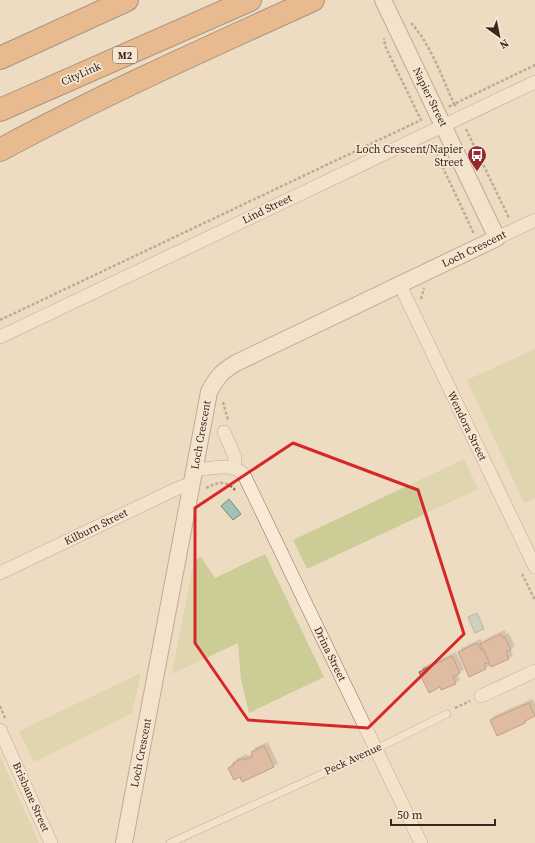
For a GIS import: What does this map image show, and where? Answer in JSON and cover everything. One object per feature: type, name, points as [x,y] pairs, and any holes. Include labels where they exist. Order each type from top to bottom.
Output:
[{"type":"highway","points":[[0,58],[127,0]]},
{"type":"highway","name":"CityLink","points":[[0,110],[250,0]]},
{"type":"highway","points":[[0,150],[63,116],[140,79],[313,0]]},
{"type":"street","name":"Napier Street","points":[[383,0],[497,238]]},
{"type":"street","name":"Lind Street","points":[[0,337],[535,82]]},
{"type":"street","name":"Loch Crescent","points":[[124,843],[199,474],[209,392],[215,381],[223,370],[402,291],[497,238],[535,220]]},
{"type":"street","name":"Wendora Street","points":[[402,291],[535,567]]},
{"type":"street","points":[[199,474],[228,467],[234,468],[235,457],[224,432]]},
{"type":"street","name":"Drina Street","points":[[234,468],[241,472],[248,482],[421,843]]},
{"type":"street","name":"Kilburn Street","points":[[0,573],[184,486],[199,474]]},
{"type":"street","points":[[481,696],[535,670]]},
{"type":"street","name":"Brisbane Street","points":[[0,730],[51,843]]},
{"type":"lane","name":"Peck Avenue","points":[[170,843],[375,749],[447,714]]},
{"type":"path","points":[[0,320],[421,120],[385,46],[383,34]]},
{"type":"path","points":[[454,104],[535,65]]},
{"type":"path","points":[[402,291],[424,288]]},
{"type":"path","points":[[221,406],[222,398]]},
{"type":"path","points":[[199,474],[204,496]]},
{"type":"path","points":[[447,714],[454,708],[481,696]]},
{"type":"highlighted area","points":[[293,443],[418,490],[464,634],[368,728],[248,720],[195,643],[195,508]]},
{"type":"green space","points":[[535,349],[535,498],[524,503],[467,380]]},
{"type":"green space","points":[[464,459],[478,489],[307,569],[293,540]]},
{"type":"green space","points":[[265,554],[324,677],[249,713],[241,679],[238,643],[172,674],[194,560],[201,557],[215,578]]},
{"type":"green space","points":[[141,673],[132,713],[34,762],[19,731]]},
{"type":"green space","points":[[0,756],[39,843],[0,843]]},
{"type":"shaded area","points":[[229,499],[241,514],[233,520],[221,506]]},
{"type":"shaded area","points":[[477,613],[484,629],[475,633],[468,617]]},
{"type":"building","points":[[501,634],[503,638],[505,637],[511,650],[506,652],[509,659],[491,667],[480,644]]},
{"type":"building","points":[[477,643],[481,650],[483,649],[489,662],[484,664],[486,669],[469,677],[458,652]]},
{"type":"building","points":[[452,656],[460,673],[453,677],[456,684],[441,690],[440,687],[429,693],[419,672]]},
{"type":"building","points":[[529,703],[535,716],[525,721],[525,723],[497,736],[490,720]]},
{"type":"building","points":[[264,746],[274,767],[242,782],[240,777],[234,780],[228,768],[234,765],[233,763],[243,758],[244,760],[253,756],[251,752]]},
{"type":"place","name":"Loch Crescent/Napier Street","points":[[477,172]]}]
